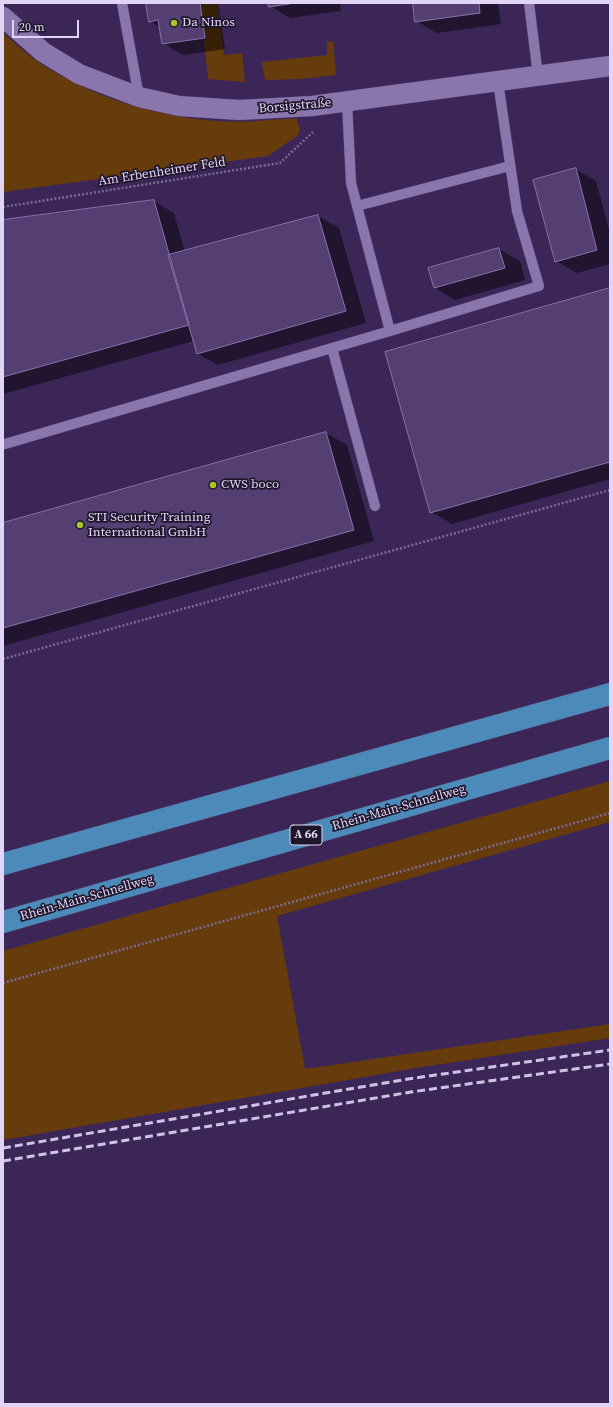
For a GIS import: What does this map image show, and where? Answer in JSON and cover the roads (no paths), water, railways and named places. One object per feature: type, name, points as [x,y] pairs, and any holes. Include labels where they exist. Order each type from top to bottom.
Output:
[{"type":"highway","points":[[3,864],[610,694]]},
{"type":"highway","name":"Rhein-Main-Schnellweg","points":[[3,922],[610,748]]},
{"type":"street","name":"Borsigstraße","points":[[3,17],[43,52],[79,74],[139,97],[179,106],[239,110],[312,106],[610,66]]},
{"type":"lane","points":[[122,3],[139,97]]},
{"type":"lane","points":[[529,3],[538,76]]},
{"type":"lane","points":[[5,444],[539,286],[517,211],[498,82]]},
{"type":"lane","points":[[347,102],[350,182],[390,331]]},
{"type":"lane","points":[[357,206],[510,166]]},
{"type":"lane","points":[[332,348],[375,506]]},
{"type":"railway","points":[[3,1148],[408,1079],[610,1050]]},
{"type":"railway","points":[[3,1161],[411,1092],[610,1064]]},
{"type":"place","name":"Da Ninos","points":[[174,23]]},
{"type":"place","name":"CWS boco","points":[[213,485]]},
{"type":"place","name":"STI Security Training International GmbH","points":[[80,525]]}]
